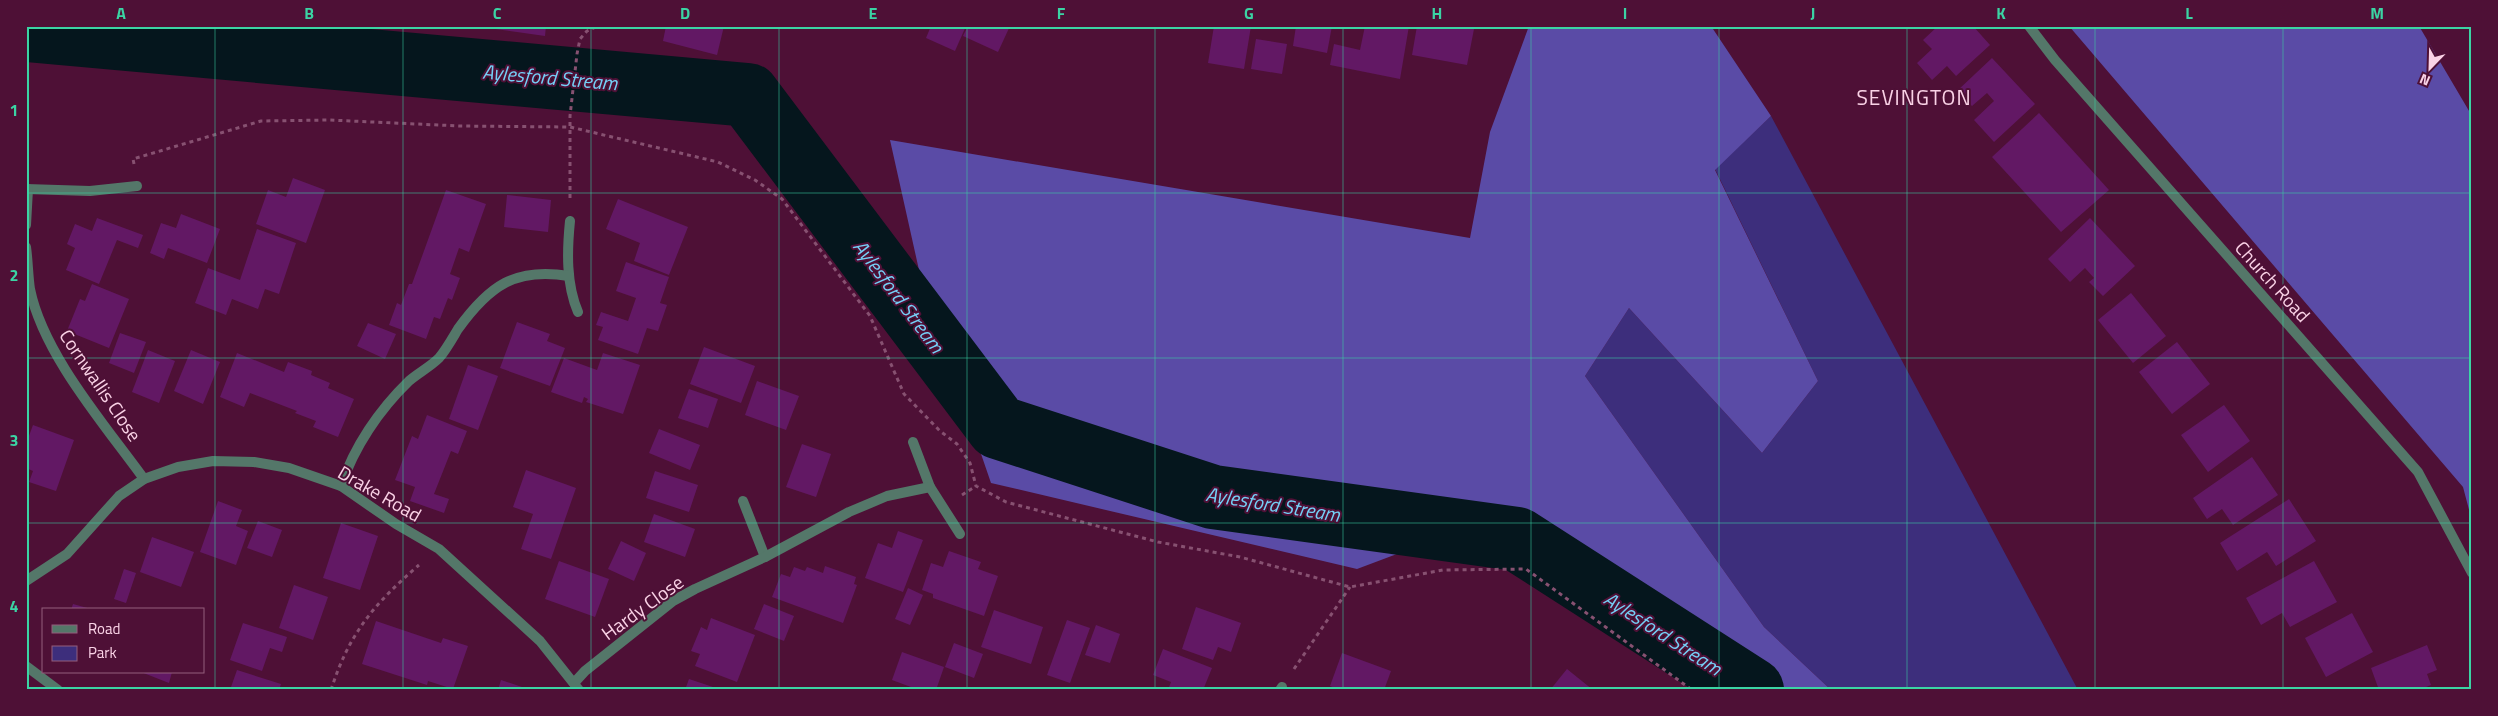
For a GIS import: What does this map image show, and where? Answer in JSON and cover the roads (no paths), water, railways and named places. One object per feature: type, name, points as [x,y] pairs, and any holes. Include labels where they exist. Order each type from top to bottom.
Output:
[{"type":"street","name":"Church Road","points":[[2030,26],[2055,60],[2418,472],[2472,573]]},
{"type":"street","points":[[26,225],[27,189],[90,191],[136,186]]},
{"type":"street","points":[[570,221],[567,254],[574,303],[578,312]]},
{"type":"street","name":"Cornwallis Close","points":[[26,248],[30,290],[43,328],[72,378],[144,478]]},
{"type":"street","points":[[341,486],[347,468],[374,421],[393,397],[411,379],[439,358],[479,302],[518,276],[545,272],[570,276]]},
{"type":"street","points":[[913,442],[930,487],[960,534]]},
{"type":"street","name":"Drake Road","points":[[26,581],[67,554],[119,496],[144,478],[178,467],[213,460],[254,462],[289,468],[341,486],[396,524],[439,549],[540,641],[576,686]]},
{"type":"street","name":"Hardy Close","points":[[576,686],[586,671],[673,601],[765,557],[856,509],[887,496],[930,487]]},
{"type":"street","points":[[743,502],[765,557]]},
{"type":"street","points":[[26,666],[58,690]]},
{"type":"waterway","name":"Aylesford Stream","points":[[26,30],[748,95],[998,427],[1213,497],[1517,539],[1752,690]]},
{"type":"district","name":"SEVINGTON","points":[[1914,97]]}]
